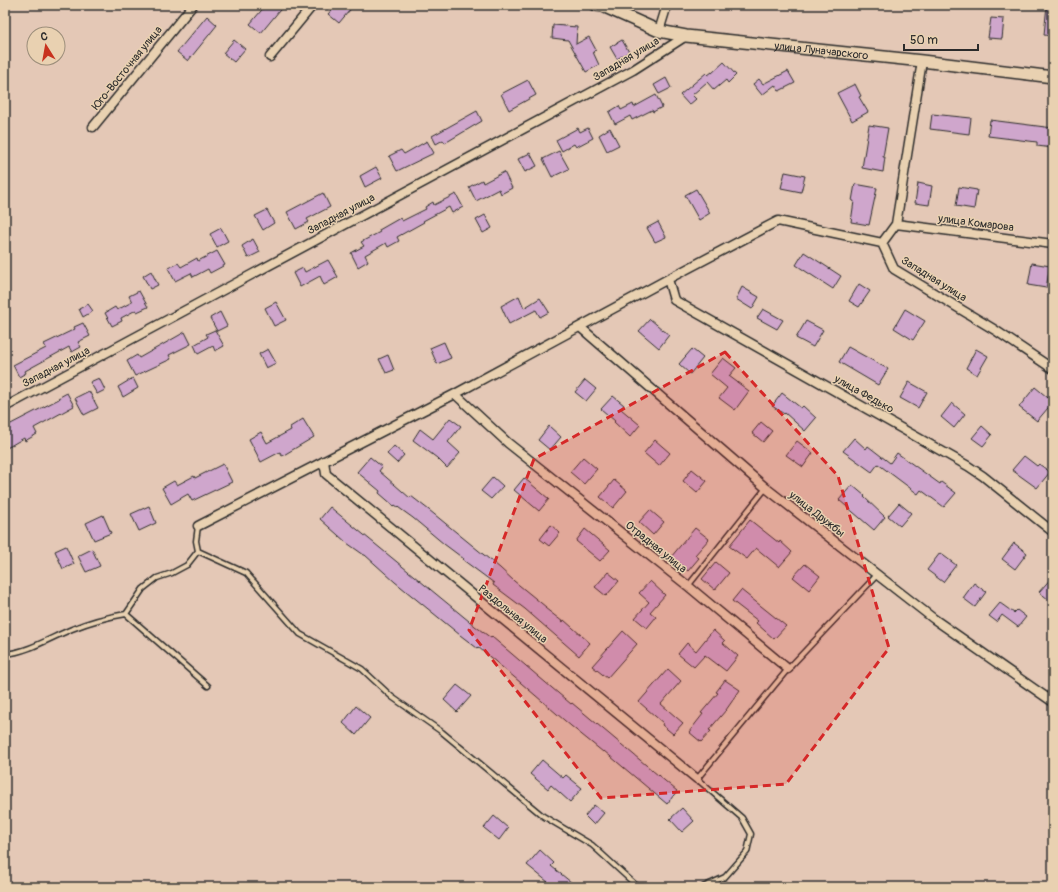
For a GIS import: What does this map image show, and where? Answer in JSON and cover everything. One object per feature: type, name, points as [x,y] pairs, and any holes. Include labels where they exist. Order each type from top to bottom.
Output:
[{"type":"street","name":"Юго-Восточная улица","points":[[93,126],[193,5]]},
{"type":"street","points":[[270,57],[313,5]]},
{"type":"street","name":"улица Луначарского","points":[[596,5],[603,6],[660,31],[686,36],[922,61],[1053,77]]},
{"type":"street","points":[[660,31],[667,5]]},
{"type":"street","name":"Западная улица","points":[[5,407],[633,70],[686,36]]},
{"type":"street","points":[[198,526],[455,394],[778,221],[882,243],[896,224],[922,61]]},
{"type":"street","name":"улица Комарова","points":[[896,224],[1053,244]]},
{"type":"street","name":"Западная улица","points":[[882,243],[894,269],[995,330],[1053,369]]},
{"type":"street","name":"улица Федько","points":[[668,279],[674,300],[968,466],[983,476],[1053,532]]},
{"type":"street","name":"улица Дружбы","points":[[580,327],[766,488],[934,619],[1053,702]]},
{"type":"street","name":"Отрадная улица","points":[[455,394],[508,443],[688,586],[788,669]]},
{"type":"street","name":"Раздольная улица","points":[[324,461],[326,474],[697,779]]},
{"type":"lane","points":[[688,586],[766,488]]},
{"type":"lane","points":[[5,654],[16,653],[73,628],[103,618],[126,614],[143,589],[157,578],[172,573],[187,565],[198,551],[196,541],[198,526]]},
{"type":"lane","points":[[198,551],[246,572],[300,634],[362,669],[392,697],[442,732],[543,816],[592,845],[638,887]]},
{"type":"lane","points":[[703,887],[725,877],[748,852],[751,834],[742,818],[697,779],[788,669],[877,575]]},
{"type":"lane","points":[[126,614],[208,686]]},
{"type":"highlighted area","points":[[725,352],[838,476],[889,648],[786,784],[601,798],[469,630],[534,459]]},
{"type":"building","points":[[266,5],[284,5],[261,33],[250,24]]},
{"type":"building","points":[[336,5],[354,5],[339,23],[328,14]]},
{"type":"building","points":[[1047,5],[1053,5],[1053,36],[1044,35]]},
{"type":"building","points":[[207,16],[217,25],[188,61],[177,52]]},
{"type":"building","points":[[991,18],[1004,19],[1002,39],[988,38]]},
{"type":"building","points":[[553,25],[577,27],[576,44],[589,37],[596,50],[593,52],[599,65],[586,72],[568,40],[552,38]]},
{"type":"building","points":[[234,40],[245,49],[234,62],[223,53]]},
{"type":"building","points":[[622,40],[629,52],[617,59],[610,47]]},
{"type":"building","points":[[724,62],[736,75],[728,83],[726,80],[714,90],[707,82],[692,95],[696,99],[689,105],[680,95],[706,73],[708,75],[712,73]]},
{"type":"building","points":[[788,71],[795,83],[779,91],[775,85],[762,95],[753,84],[759,79],[763,84]]},
{"type":"building","points":[[666,78],[671,88],[659,94],[654,85]]},
{"type":"building","points":[[528,80],[536,95],[509,110],[501,94]]},
{"type":"building","points":[[855,84],[861,96],[859,97],[868,112],[852,121],[837,93]]},
{"type":"building","points":[[656,95],[662,107],[653,112],[652,110],[632,120],[630,116],[615,124],[609,112],[619,106],[621,110],[633,104],[634,107]]},
{"type":"building","points":[[477,111],[482,121],[445,143],[443,140],[436,144],[432,136]]},
{"type":"building","points":[[932,114],[971,118],[969,134],[930,129]]},
{"type":"building","points":[[990,120],[1053,128],[1053,148],[1037,146],[1037,142],[988,136]]},
{"type":"building","points":[[869,125],[888,128],[883,157],[885,157],[883,172],[862,168]]},
{"type":"building","points":[[578,128],[580,132],[588,128],[593,138],[576,147],[574,144],[562,151],[556,140]]},
{"type":"building","points":[[610,128],[619,145],[607,151],[599,135]]},
{"type":"building","points":[[427,141],[434,153],[397,171],[389,156],[401,150],[404,154]]},
{"type":"building","points":[[559,151],[569,169],[552,177],[543,159]]},
{"type":"building","points":[[530,153],[537,166],[525,172],[518,159]]},
{"type":"building","points":[[376,167],[382,178],[365,187],[360,176]]},
{"type":"building","points":[[504,172],[512,188],[501,194],[499,189],[476,201],[469,187],[482,180],[483,183]]},
{"type":"building","points":[[785,172],[805,176],[801,192],[781,188]]},
{"type":"building","points":[[918,183],[932,186],[929,205],[915,203]]},
{"type":"building","points":[[855,184],[877,188],[869,225],[851,222],[854,201],[852,201]]},
{"type":"building","points":[[959,187],[977,190],[974,209],[956,206]]},
{"type":"building","points":[[696,189],[710,213],[699,220],[685,195]]},
{"type":"building","points":[[323,193],[330,207],[307,219],[309,222],[296,229],[287,212]]},
{"type":"building","points":[[456,194],[463,207],[452,213],[449,207],[423,221],[424,222],[397,237],[399,241],[388,247],[386,243],[365,255],[368,261],[358,267],[351,253],[364,246],[361,242],[380,232],[379,230],[400,218],[402,221],[426,209],[425,207],[433,202],[434,205]]},
{"type":"building","points":[[267,210],[274,223],[263,230],[255,216]]},
{"type":"building","points":[[485,215],[492,228],[483,233],[476,220]]},
{"type":"building","points":[[658,222],[666,237],[655,242],[647,228]]},
{"type":"building","points":[[221,228],[228,241],[217,247],[210,234]]},
{"type":"building","points":[[253,239],[260,252],[248,258],[242,246]]},
{"type":"building","points":[[217,251],[225,265],[210,273],[208,269],[193,277],[191,273],[175,281],[168,268],[178,263],[181,267],[197,258],[198,261]]},
{"type":"building","points":[[804,252],[841,276],[833,289],[796,265]]},
{"type":"building","points":[[328,260],[338,277],[324,285],[320,276],[300,287],[293,273],[303,268],[305,272]]},
{"type":"building","points":[[1032,263],[1050,266],[1046,288],[1028,285]]},
{"type":"building","points":[[151,271],[158,285],[150,289],[143,276]]},
{"type":"building","points":[[859,284],[870,291],[859,307],[849,301]]},
{"type":"building","points":[[742,287],[759,297],[752,309],[736,299]]},
{"type":"building","points":[[139,291],[148,307],[137,312],[136,310],[121,318],[122,321],[112,326],[105,313],[115,307],[117,310],[132,302],[129,296]]},
{"type":"building","points":[[519,296],[524,308],[540,298],[549,312],[540,317],[536,310],[509,324],[501,306]]},
{"type":"building","points":[[276,302],[286,320],[274,326],[265,308]]},
{"type":"building","points":[[88,304],[93,311],[83,317],[79,309]]},
{"type":"building","points":[[763,309],[783,320],[777,329],[757,318]]},
{"type":"building","points":[[905,309],[925,321],[913,340],[894,328]]},
{"type":"building","points":[[220,312],[227,326],[217,331],[210,318]]},
{"type":"building","points":[[650,319],[669,335],[659,348],[639,331]]},
{"type":"building","points":[[806,321],[823,330],[813,347],[796,338]]},
{"type":"building","points":[[83,323],[90,336],[78,342],[81,347],[72,352],[69,347],[25,371],[26,373],[19,377],[13,365],[46,348],[44,344],[75,329],[74,327]]},
{"type":"building","points":[[215,330],[224,346],[215,351],[213,346],[198,354],[194,345],[208,337],[206,334]]},
{"type":"building","points":[[185,332],[191,344],[169,355],[171,359],[135,376],[127,361],[137,355],[139,358]]},
{"type":"building","points":[[444,342],[451,358],[437,364],[430,348]]},
{"type":"building","points":[[848,347],[888,369],[878,385],[839,362]]},
{"type":"building","points":[[268,349],[276,363],[266,368],[259,354]]},
{"type":"building","points":[[692,349],[703,358],[690,374],[679,364]]},
{"type":"building","points":[[976,349],[988,356],[977,375],[966,368]]},
{"type":"building","points":[[388,355],[394,370],[386,373],[379,359]]},
{"type":"building","points":[[723,358],[736,368],[729,376],[749,391],[735,410],[719,398],[727,388],[710,374]]},
{"type":"building","points":[[99,378],[105,390],[97,394],[90,382]]},
{"type":"building","points":[[133,378],[138,388],[123,397],[118,387]]},
{"type":"building","points":[[585,380],[596,389],[586,401],[575,392]]},
{"type":"building","points":[[909,382],[927,392],[918,408],[900,398]]},
{"type":"building","points":[[1035,387],[1053,402],[1037,421],[1019,407]]},
{"type":"building","points":[[89,391],[98,408],[84,415],[75,398]]},
{"type":"building","points":[[67,393],[74,406],[34,428],[37,434],[25,441],[24,438],[5,449],[5,427],[59,399],[58,398]]},
{"type":"building","points":[[782,393],[801,408],[803,406],[816,418],[805,431],[785,413],[784,414],[772,406]]},
{"type":"building","points":[[613,396],[624,405],[621,409],[640,425],[630,437],[601,409]]},
{"type":"building","points":[[952,403],[965,414],[954,428],[941,417]]},
{"type":"building","points":[[450,418],[461,426],[448,442],[460,453],[447,468],[437,458],[413,440],[420,429],[433,439]]},
{"type":"building","points":[[303,419],[314,437],[282,456],[280,452],[261,462],[249,439],[261,432],[267,443],[291,430],[290,427]]},
{"type":"building","points":[[761,422],[772,431],[763,442],[752,433]]},
{"type":"building","points":[[549,426],[561,437],[550,450],[538,440]]},
{"type":"building","points":[[982,426],[992,435],[983,446],[972,438]]},
{"type":"building","points":[[854,438],[866,449],[868,446],[890,463],[897,453],[940,484],[941,482],[956,493],[944,507],[921,490],[918,494],[878,464],[872,472],[843,451]]},
{"type":"building","points":[[655,440],[670,453],[659,466],[644,453]]},
{"type":"building","points":[[797,441],[813,453],[803,467],[786,455]]},
{"type":"building","points":[[394,446],[404,455],[397,463],[387,454]]},
{"type":"building","points":[[1024,456],[1037,466],[1039,464],[1050,472],[1037,488],[1012,470]]},
{"type":"building","points":[[370,457],[382,467],[379,471],[410,498],[411,496],[429,510],[500,568],[546,607],[545,608],[563,622],[564,620],[590,643],[579,656],[525,609],[493,585],[494,583],[463,560],[464,559],[413,518],[395,505],[394,506],[379,493],[380,491],[357,472]]},
{"type":"building","points":[[583,457],[597,469],[584,484],[570,472]]},
{"type":"building","points":[[223,464],[232,482],[192,501],[188,494],[171,504],[162,488],[174,481],[177,485],[194,476],[195,478]]},
{"type":"building","points":[[692,469],[707,481],[697,493],[683,481]]},
{"type":"building","points":[[493,477],[503,486],[491,499],[481,491]]},
{"type":"building","points":[[524,478],[549,499],[539,511],[514,490]]},
{"type":"building","points":[[614,480],[627,491],[613,508],[600,497]]},
{"type":"building","points":[[852,485],[885,517],[874,530],[839,500]]},
{"type":"building","points":[[899,503],[911,513],[900,526],[888,516]]},
{"type":"building","points":[[149,506],[156,523],[139,531],[131,514]]},
{"type":"building","points":[[330,507],[475,626],[491,638],[492,637],[677,791],[667,804],[604,751],[603,752],[571,726],[478,647],[477,648],[460,635],[395,582],[365,555],[347,543],[320,519]]},
{"type":"building","points":[[650,510],[664,522],[653,535],[639,522]]},
{"type":"building","points":[[103,515],[111,533],[94,540],[86,523]]},
{"type":"building","points":[[750,520],[779,543],[780,541],[792,552],[779,567],[756,548],[747,559],[729,546]]},
{"type":"building","points":[[551,525],[560,533],[549,546],[540,539]]},
{"type":"building","points":[[695,528],[709,539],[695,555],[699,558],[688,571],[671,557]]},
{"type":"building","points":[[585,529],[610,550],[600,561],[576,541]]},
{"type":"building","points":[[1014,543],[1027,553],[1015,569],[1002,559]]},
{"type":"building","points":[[66,546],[74,564],[63,569],[55,551]]},
{"type":"building","points":[[92,549],[100,566],[86,572],[78,556]]},
{"type":"building","points":[[940,553],[956,565],[943,582],[927,570]]},
{"type":"building","points":[[716,562],[729,573],[715,590],[702,579]]},
{"type":"building","points":[[805,564],[820,576],[809,590],[793,577]]},
{"type":"building","points":[[608,572],[619,581],[606,596],[595,587]]},
{"type":"building","points":[[1053,576],[1053,603],[1039,592]]},
{"type":"building","points":[[650,581],[665,595],[650,612],[656,617],[647,628],[635,618],[649,602],[639,593]]},
{"type":"building","points":[[974,583],[986,592],[975,607],[963,598]]},
{"type":"building","points":[[741,590],[786,626],[774,639],[756,623],[758,621],[732,601]]},
{"type":"building","points":[[1000,603],[1014,613],[1017,610],[1026,617],[1018,627],[1002,615],[997,622],[989,616]]},
{"type":"building","points":[[713,630],[725,641],[723,643],[738,656],[726,671],[705,655],[694,667],[678,654],[687,643],[696,651]]},
{"type":"building","points":[[623,631],[637,644],[607,678],[592,666]]},
{"type":"building","points":[[668,669],[681,681],[661,704],[683,723],[673,734],[639,702]]},
{"type":"building","points":[[725,680],[740,690],[709,730],[711,731],[701,742],[689,732],[703,714],[701,713],[718,693],[716,692]]},
{"type":"building","points":[[457,685],[471,696],[457,712],[444,700]]},
{"type":"building","points":[[356,706],[370,718],[356,735],[343,723]]},
{"type":"building","points":[[542,760],[563,778],[566,775],[582,788],[570,802],[551,785],[548,789],[530,774]]},
{"type":"building","points":[[594,805],[604,813],[594,825],[585,816]]},
{"type":"building","points":[[682,808],[694,821],[682,832],[670,819]]},
{"type":"building","points":[[494,816],[508,828],[499,840],[484,828]]},
{"type":"building","points":[[540,850],[554,863],[551,866],[577,887],[554,887],[527,865]]}]
